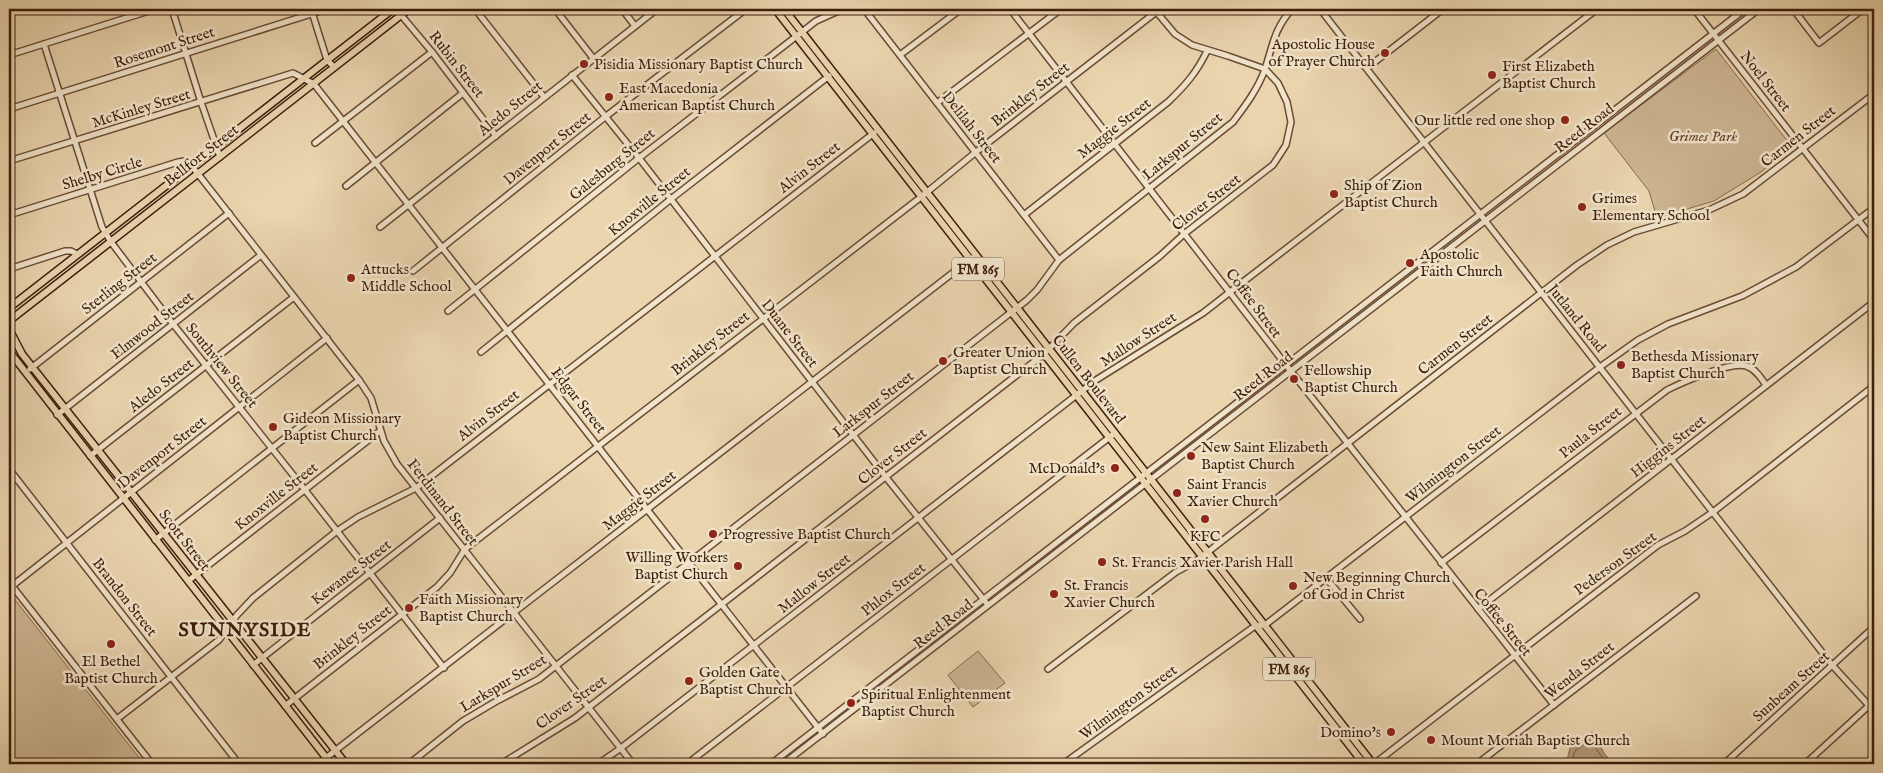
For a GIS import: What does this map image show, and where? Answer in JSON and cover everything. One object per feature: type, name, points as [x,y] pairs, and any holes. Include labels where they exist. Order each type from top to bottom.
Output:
[{"type":"main road","name":"Bellfort Street","points":[[9,308],[303,78],[395,9]]},
{"type":"main road","name":"Bellfort Street","points":[[9,321],[409,9]]},
{"type":"main road","name":"Cullen Boulevard","points":[[775,9],[799,34],[1015,310],[1050,349],[1083,391],[1112,435],[1143,476],[1208,552],[1374,764]]},
{"type":"main road","name":"Cullen Boulevard","points":[[784,9],[799,34]]},
{"type":"main road","points":[[263,110],[270,118]]},
{"type":"main road","points":[[148,199],[154,208]]},
{"type":"main road","points":[[62,266],[69,275]]},
{"type":"main road","name":"Cullen Boulevard","points":[[1015,310],[1044,354],[1076,396],[1112,435]]},
{"type":"main road","name":"Scott Street","points":[[9,329],[18,347],[33,367],[346,764]]},
{"type":"main road","name":"Scott Street","points":[[9,351],[24,373],[331,764]]},
{"type":"main road","name":"Cullen Boulevard","points":[[1148,482],[1255,626],[1364,764]]},
{"type":"main road","points":[[1299,681],[1304,676]]},
{"type":"main road","points":[[1335,727],[1338,719]]},
{"type":"street","points":[[9,55],[155,9]]},
{"type":"street","points":[[172,9],[220,157]]},
{"type":"street","name":"Rosemont Street","points":[[9,109],[312,11],[327,9]]},
{"type":"street","name":"Rubin Street","points":[[395,9],[432,52],[496,136]]},
{"type":"street","points":[[475,9],[544,97]]},
{"type":"street","points":[[555,9],[593,58]]},
{"type":"street","points":[[622,9],[635,26]]},
{"type":"street","name":"Aledo Street","points":[[380,227],[657,9]]},
{"type":"street","name":"Davenport Street","points":[[413,271],[606,117],[746,9]]},
{"type":"street","name":"Galesburg Street","points":[[448,311],[639,158],[816,21],[843,9]]},
{"type":"street","name":"Delilah Street","points":[[864,9],[1059,260]]},
{"type":"street","points":[[900,55],[961,9]]},
{"type":"street","name":"Coffee Street","points":[[1010,9],[1290,371],[1554,705]]},
{"type":"street","points":[[937,103],[1061,9]]},
{"type":"street","name":"Larkspur Street","points":[[409,764],[463,722],[495,702],[539,679],[1015,310],[1037,290],[1059,260],[1233,122],[1252,98],[1265,69],[1277,30],[1292,9]]},
{"type":"street","name":"Jutland Road","points":[[1320,9],[1832,665],[1874,711]]},
{"type":"street","name":"Mallow Street","points":[[598,764],[754,646],[1076,396],[1129,359],[1203,313],[1597,9]]},
{"type":"street","name":"Noel Street","points":[[1694,9],[1874,240]]},
{"type":"street","name":"Reed Road","points":[[772,764],[1745,9]]},
{"type":"street","name":"Reed Road","points":[[783,764],[1759,9]]},
{"type":"street","points":[[1793,9],[1819,43],[1863,9]]},
{"type":"street","points":[[1156,10],[1175,34],[1192,45],[1265,69]]},
{"type":"street","name":"Brinkley Street","points":[[285,706],[437,587],[450,573],[465,549],[924,195],[1156,10]]},
{"type":"street","points":[[1367,68],[1439,10]]},
{"type":"street","points":[[312,11],[327,60],[334,67]]},
{"type":"street","name":"Southview Street","points":[[44,44],[90,190],[110,242],[444,668]]},
{"type":"street","name":"Maggie Street","points":[[1024,215],[1186,85],[1199,67],[1207,51]]},
{"type":"street","points":[[315,143],[432,52]]},
{"type":"street","name":"Clover Street","points":[[501,764],[589,707],[1044,354],[1074,323],[1273,165],[1286,145],[1291,122],[1287,102],[1278,83],[1265,69]]},
{"type":"street","name":"McKinley Street","points":[[9,162],[293,73],[303,78]]},
{"type":"street","name":"Knoxville Street","points":[[481,352],[671,199],[831,75]]},
{"type":"street","name":"Duane Street","points":[[572,76],[639,158],[885,476],[982,600],[988,605]]},
{"type":"street","points":[[303,78],[314,84]]},
{"type":"street","points":[[1656,79],[1660,85]]},
{"type":"street","name":"Edgar Street","points":[[314,84],[690,561],[823,734]]},
{"type":"street","points":[[346,186],[464,93]]},
{"type":"street","name":"Carmen Street","points":[[1048,669],[1176,572],[1208,552],[1577,265],[1622,238],[1649,227],[1709,210],[1743,194],[1874,94]]},
{"type":"street","points":[[1588,131],[1592,138]]},
{"type":"street","name":"Alvin Street","points":[[117,720],[219,640],[233,621],[262,589],[336,530],[416,488],[875,132]]},
{"type":"street","name":"Shelby Circle","points":[[9,215],[178,162],[184,161],[191,165]]},
{"type":"street","points":[[191,165],[198,174]]},
{"type":"street","points":[[1540,168],[1545,174]]},
{"type":"street","name":"Ferdinand Street","points":[[198,174],[360,380],[372,398],[380,431],[391,456],[633,764]]},
{"type":"street","name":"Wilmington Street","points":[[1062,764],[1255,626],[1265,625],[1600,367],[1638,340],[1668,324],[1742,296],[1796,267],[1874,208]]},
{"type":"street","name":"Sterling Street","points":[[24,373],[229,213]]},
{"type":"street","points":[[9,269],[65,251],[77,254]]},
{"type":"street","name":"Elmwood Street","points":[[57,415],[261,255]]},
{"type":"street","name":"Maggie Street","points":[[318,764],[973,257]]},
{"type":"street","points":[[1423,258],[1428,265]]},
{"type":"street","name":"Aledo Street","points":[[90,456],[294,297]]},
{"type":"street","name":"Higgins Street","points":[[1478,609],[1874,302]]},
{"type":"street","points":[[1360,307],[1365,314]]},
{"type":"street","name":"Davenport Street","points":[[10,584],[66,543],[327,338]]},
{"type":"street","name":"Paula Street","points":[[1441,563],[1666,390],[1688,380],[1735,366],[1747,366],[1757,372],[1766,385]]},
{"type":"street","points":[[155,540],[360,380]]},
{"type":"street","name":"Pederson Street","points":[[1374,764],[1658,545],[1685,531],[1712,512],[1874,386]]},
{"type":"street","points":[[1203,429],[1207,436]]},
{"type":"street","name":"Knoxville Street","points":[[188,581],[380,431]]},
{"type":"street","name":"Phlox Street","points":[[687,764],[1112,435]]},
{"type":"street","name":"Brandon Street","points":[[9,469],[239,764]]},
{"type":"street","name":"Kewanee Street","points":[[253,665],[440,518]]},
{"type":"street","points":[[1084,522],[1088,528]]},
{"type":"street","points":[[1033,561],[1038,567]]},
{"type":"street","points":[[1326,579],[1360,619]]},
{"type":"street","points":[[10,584],[152,764]]},
{"type":"street","name":"Wenda Street","points":[[1477,764],[1696,596]]},
{"type":"street","name":"Sunbeam Street","points":[[1724,764],[1874,627]]},
{"type":"street","points":[[936,636],[941,642]]},
{"type":"street","points":[[897,666],[902,672]]},
{"type":"street","points":[[858,696],[863,702]]},
{"type":"street","points":[[1805,764],[1874,700]]},
{"type":"green space","name":"Grimes Park","points":[[1716,49],[1792,147],[1761,172],[1714,201],[1657,218],[1649,191],[1604,133]]},
{"type":"green space","points":[[9,592],[144,764],[9,764]]},
{"type":"green space","points":[[978,651],[1005,683],[973,707],[948,675]]},
{"type":"water","points":[[1592,732],[1613,764],[1566,764],[1570,748]]},
{"type":"place","name":"Apostolic House of Prayer Church","points":[[1385,53]]},
{"type":"place","name":"Pisidia Missionary Baptist Church","points":[[584,64]]},
{"type":"place","name":"First Elizabeth Baptist Church","points":[[1492,75]]},
{"type":"place","name":"East Macedonia American Baptist Church","points":[[609,97]]},
{"type":"place","name":"Our little red one shop","points":[[1565,120]]},
{"type":"place","name":"Ship of Zion Baptist Church","points":[[1334,194]]},
{"type":"place","name":"Grimes Elementary School","points":[[1582,207]]},
{"type":"place","name":"Apostolic Faith Church","points":[[1410,263]]},
{"type":"place","name":"Attucks Middle School","points":[[351,278]]},
{"type":"place","name":"Greater Union Baptist Church","points":[[943,361]]},
{"type":"place","name":"Bethesda Missionary Baptist Church","points":[[1621,365]]},
{"type":"place","name":"Fellowship Baptist Church","points":[[1294,379]]},
{"type":"place","name":"Gideon Missionary Baptist Church","points":[[273,427]]},
{"type":"place","name":"New Saint Elizabeth Baptist Church","points":[[1191,456]]},
{"type":"place","name":"McDonald's","points":[[1115,468]]},
{"type":"place","name":"Saint Francis Xavier Church","points":[[1177,493]]},
{"type":"place","name":"KFC","points":[[1205,519]]},
{"type":"place","name":"Progressive Baptist Church","points":[[713,534]]},
{"type":"place","name":"St. Francis Xavier Parish Hall","points":[[1102,562]]},
{"type":"place","name":"Willing Workers Baptist Church","points":[[738,566]]},
{"type":"place","name":"New Beginning Church of God in Christ","points":[[1293,586]]},
{"type":"place","name":"St. Francis Xavier Church","points":[[1054,594]]},
{"type":"place","name":"Faith Missionary Baptist Church","points":[[409,608]]},
{"type":"place","name":"El Bethel Baptist Church","points":[[111,644]]},
{"type":"place","name":"Golden Gate Baptist Church","points":[[689,681]]},
{"type":"place","name":"Spiritual Enlightenment Baptist Church","points":[[851,703]]},
{"type":"place","name":"Domino's","points":[[1391,732]]},
{"type":"place","name":"Mount Moriah Baptist Church","points":[[1431,740]]},
{"type":"district","name":"SUNNYSIDE","points":[[245,629]]}]
